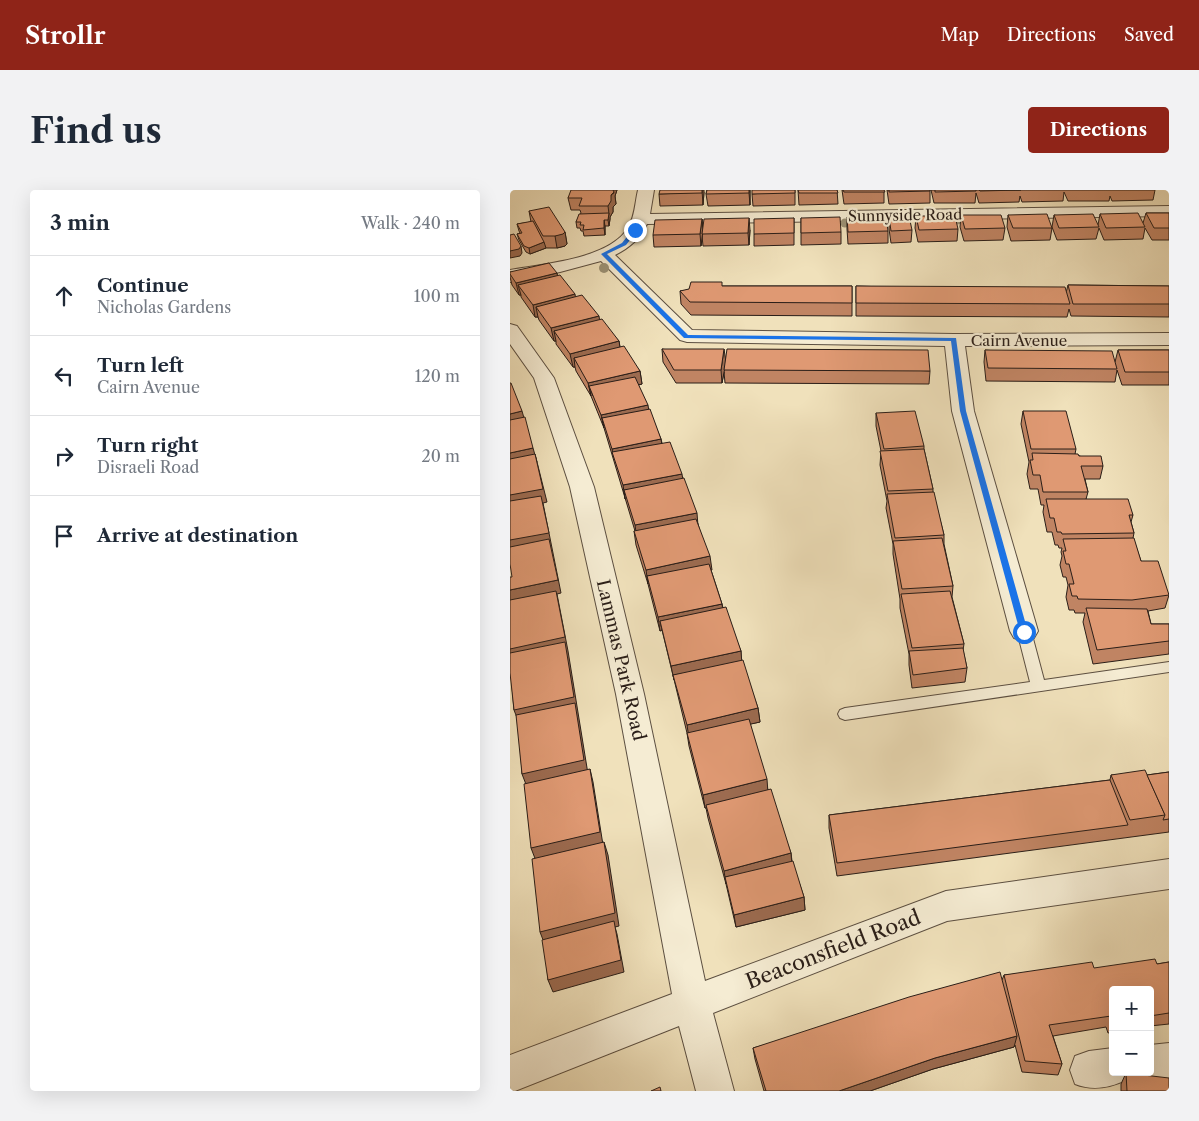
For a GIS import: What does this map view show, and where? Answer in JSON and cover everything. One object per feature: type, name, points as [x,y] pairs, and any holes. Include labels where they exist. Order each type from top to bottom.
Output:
[{"type":"street","points":[[510,276],[586,260],[624,244],[635,230],[640,219],[646,190]]},
{"type":"street","name":"Sunnyside Road","points":[[640,219],[1169,212]]},
{"type":"street","name":"Cairn Avenue","points":[[604,254],[686,336],[954,340],[1169,339]]},
{"type":"street","name":"Lammas Park Road","points":[[510,330],[544,378],[582,487],[630,694],[692,1004],[715,1091]]},
{"type":"street","points":[[954,340],[963,411],[1024,632]]},
{"type":"street","name":"Beaconsfield Road","points":[[510,1074],[946,906],[1169,874]]},
{"type":"street","points":[[1154,1064],[1169,1062]]},
{"type":"lane","points":[[1024,632],[1039,687]]},
{"type":"lane","points":[[845,714],[1169,667]]},
{"type":"building","points":[[571,190],[613,190],[614,192],[611,195],[611,201],[608,206],[579,206],[582,198],[568,198]]},
{"type":"building","points":[[660,190],[702,190],[702,193],[659,194]]},
{"type":"building","points":[[707,190],[749,190],[749,193],[706,194]]},
{"type":"building","points":[[752,190],[795,190],[795,193],[752,194]]},
{"type":"building","points":[[798,190],[837,190],[838,193],[799,193]]},
{"type":"building","points":[[843,190],[884,190],[885,192],[844,192]]},
{"type":"building","points":[[889,190],[930,190],[930,191],[889,192]]},
{"type":"building","points":[[935,190],[976,190],[976,191],[935,192]]},
{"type":"building","points":[[979,190],[1021,190],[980,191]]},
{"type":"building","points":[[549,207],[565,232],[563,234],[543,236],[529,211]]},
{"type":"building","points":[[609,213],[608,220],[604,220],[604,228],[583,230],[584,225],[580,225],[581,222],[576,222],[579,214]]},
{"type":"building","points":[[1138,213],[1145,227],[1106,228],[1100,214]]},
{"type":"building","points":[[1146,213],[1169,213],[1169,228],[1154,228]]},
{"type":"building","points":[[1047,214],[1052,228],[1013,228],[1008,215]]},
{"type":"building","points":[[1093,214],[1099,227],[1059,228],[1054,215]]},
{"type":"building","points":[[961,215],[1001,215],[1005,228],[965,229]]},
{"type":"building","points":[[909,216],[912,230],[891,231],[889,217]]},
{"type":"building","points":[[916,216],[955,216],[958,229],[919,230]]},
{"type":"building","points":[[840,217],[841,232],[801,233],[801,218]]},
{"type":"building","points":[[847,217],[886,217],[888,231],[848,232]]},
{"type":"building","points":[[749,218],[748,233],[702,234],[704,219]]},
{"type":"building","points":[[794,218],[794,233],[754,234],[754,219]]},
{"type":"building","points":[[702,219],[700,234],[653,235],[655,220]]},
{"type":"building","points":[[533,221],[544,242],[529,248],[524,246],[517,234],[522,233],[517,224]]},
{"type":"building","points":[[514,234],[521,246],[519,249],[510,251],[510,235]]},
{"type":"building","points":[[549,263],[557,273],[516,283],[510,274],[510,272]]},
{"type":"building","points":[[560,275],[575,294],[533,305],[518,285]]},
{"type":"building","points":[[691,282],[722,282],[722,286],[852,286],[852,303],[690,302],[680,291],[689,289]]},
{"type":"building","points":[[1068,285],[1169,286],[1169,304],[1073,304]]},
{"type":"building","points":[[856,286],[1065,287],[1070,304],[856,303]]},
{"type":"building","points":[[582,295],[599,316],[551,328],[536,307]]},
{"type":"building","points":[[602,319],[619,341],[570,354],[554,331]]},
{"type":"building","points":[[624,346],[640,371],[588,383],[574,358]]},
{"type":"building","points":[[662,349],[724,349],[721,370],[674,370]]},
{"type":"building","points":[[727,349],[928,350],[930,371],[724,370]]},
{"type":"building","points":[[985,350],[1112,351],[1117,369],[988,368]]},
{"type":"building","points":[[1118,350],[1169,350],[1169,372],[1125,372]]},
{"type":"building","points":[[635,377],[648,405],[601,415],[589,386]]},
{"type":"building","points":[[510,383],[522,411],[510,414]]},
{"type":"building","points":[[650,409],[661,439],[612,449],[602,418]]},
{"type":"building","points":[[915,411],[924,446],[884,449],[876,413]]},
{"type":"building","points":[[1023,411],[1066,411],[1076,449],[1031,449]]},
{"type":"building","points":[[525,417],[533,448],[510,453],[510,420]]},
{"type":"building","points":[[670,442],[682,474],[623,485],[612,452]]},
{"type":"building","points":[[924,449],[933,489],[888,491],[880,451]]},
{"type":"building","points":[[1032,453],[1101,456],[1103,466],[1081,466],[1088,492],[1043,492],[1040,475],[1033,475],[1030,460],[1033,460]]},
{"type":"building","points":[[535,454],[543,489],[510,495],[510,459]]},
{"type":"building","points":[[684,478],[697,513],[635,525],[624,490]]},
{"type":"building","points":[[934,492],[944,535],[895,538],[887,494]]},
{"type":"building","points":[[541,496],[549,533],[510,540],[510,501]]},
{"type":"building","points":[[1046,499],[1128,499],[1133,515],[1129,515],[1134,533],[1062,534],[1057,532],[1054,518],[1050,518]]},
{"type":"building","points":[[696,519],[710,556],[646,570],[634,531]]},
{"type":"building","points":[[942,538],[953,586],[902,589],[893,541]]},
{"type":"building","points":[[1134,538],[1141,561],[1158,561],[1169,595],[1132,600],[1078,599],[1077,596],[1072,596],[1069,584],[1074,584],[1069,564],[1066,564],[1063,551],[1066,551],[1063,539]]},
{"type":"building","points":[[549,539],[558,580],[510,590],[510,577],[512,577],[510,547]]},
{"type":"building","points":[[709,564],[722,604],[658,617],[647,576]]},
{"type":"building","points":[[556,591],[565,637],[510,649],[510,600]]},
{"type":"building","points":[[950,591],[964,644],[912,648],[901,594]]},
{"type":"building","points":[[726,607],[741,651],[671,666],[660,621]]},
{"type":"building","points":[[1086,608],[1147,609],[1151,624],[1169,624],[1169,641],[1097,650]]},
{"type":"building","points":[[565,642],[574,697],[514,710],[510,653]]},
{"type":"building","points":[[963,648],[967,668],[913,675],[909,651]]},
{"type":"building","points":[[743,660],[758,708],[687,725],[673,675]]},
{"type":"building","points":[[575,703],[584,760],[522,774],[516,715]]},
{"type":"building","points":[[749,719],[767,779],[703,795],[687,733]]},
{"type":"building","points":[[590,769],[600,832],[531,848],[524,784]]},
{"type":"building","points":[[1145,770],[1165,815],[1130,820],[1111,775]]},
{"type":"building","points":[[1169,772],[1169,819],[1163,820],[1165,815],[1147,775]]},
{"type":"building","points":[[1110,780],[1128,825],[837,863],[829,815]]},
{"type":"building","points":[[771,789],[791,853],[724,871],[706,805]]},
{"type":"building","points":[[604,842],[615,913],[540,932],[532,859]]},
{"type":"building","points":[[793,861],[804,897],[734,915],[725,877]]},
{"type":"building","points":[[614,921],[621,960],[548,980],[542,940]]},
{"type":"building","points":[[1155,959],[1157,964],[1169,962],[1169,1013],[1154,1015],[1154,986],[1109,986],[1109,1016],[1049,1025],[1062,1064],[1025,1061],[1004,975],[1092,962],[1094,968]]},
{"type":"building","points":[[1000,972],[1017,1036],[935,1058],[839,1091],[766,1091],[753,1048],[909,997]]},
{"type":"building","points":[[1126,1076],[1169,1078],[1169,1091],[1127,1091]]},
{"type":"building","points":[[660,1087],[661,1091],[651,1091]]},
{"type":"route","points":[[635,230],[624,244],[604,254],[686,336],[954,340],[963,411],[1024,632]]}]
